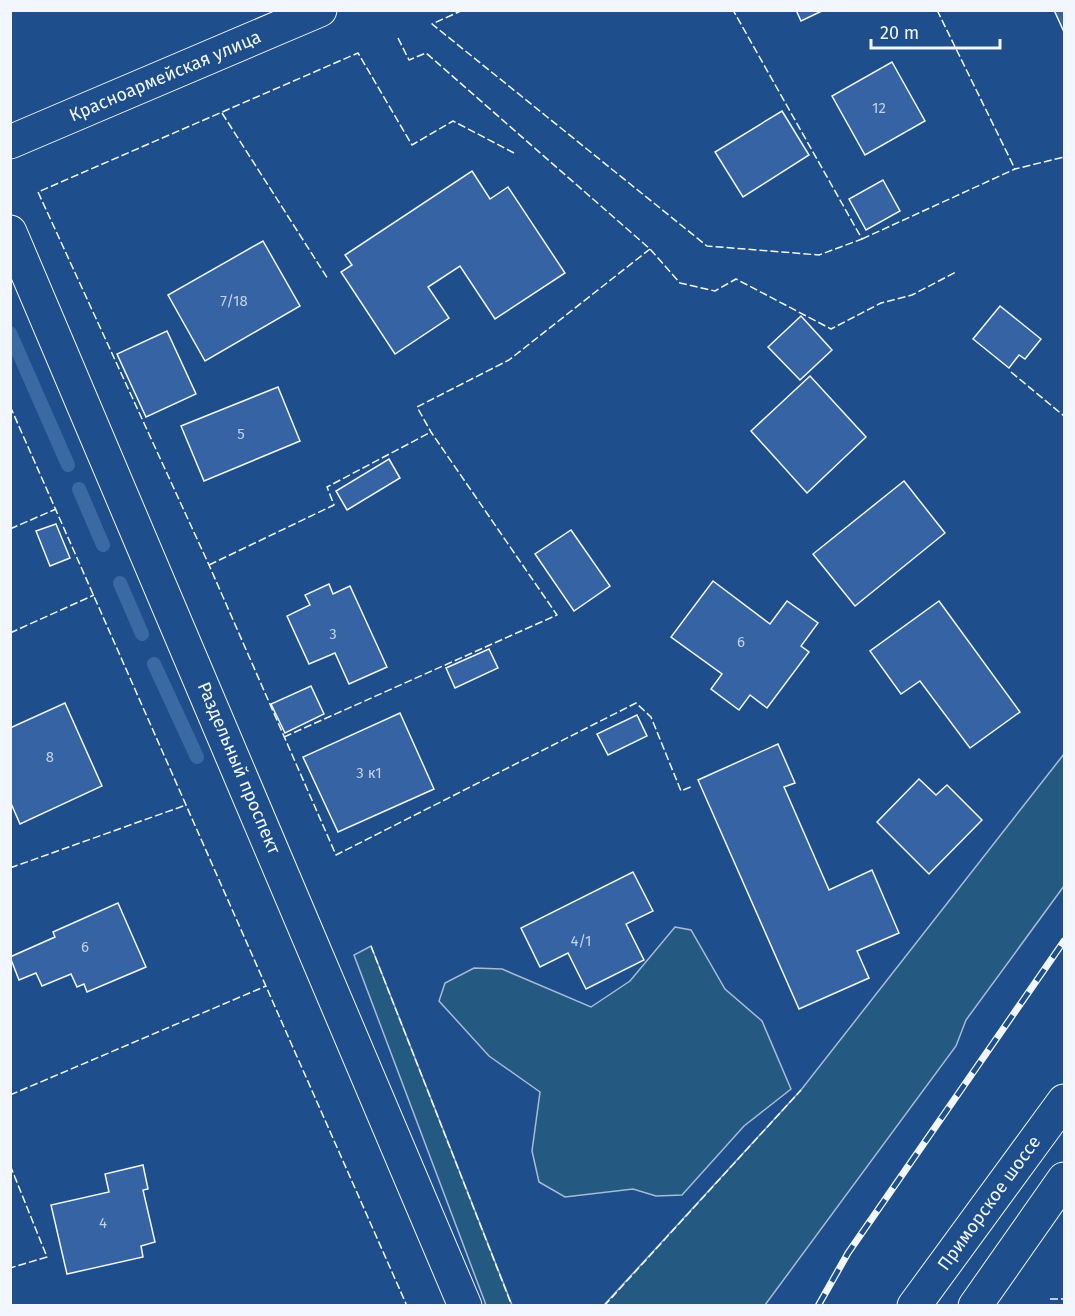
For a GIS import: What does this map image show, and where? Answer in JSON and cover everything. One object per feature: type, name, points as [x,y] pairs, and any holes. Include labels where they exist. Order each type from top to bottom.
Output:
[{"type":"street","name":"Красноармейская улица","points":[[10,142],[320,10]]},
{"type":"street","name":"Раздельный проспект","points":[[10,232],[465,1305]]},
{"type":"street","name":"Приморское шоссе","points":[[914,1305],[1065,1101]]},
{"type":"street","points":[[982,1301],[1065,1179]]},
{"type":"shaded area","points":[[1064,754],[1064,886],[966,1020],[956,1046],[765,1305],[604,1305],[801,1090]]},
{"type":"shaded area","points":[[675,927],[691,930],[725,989],[762,1021],[791,1089],[744,1126],[682,1195],[656,1196],[633,1189],[565,1197],[539,1182],[532,1151],[540,1092],[489,1056],[439,1001],[445,983],[474,968],[502,969],[591,1007],[630,981]]},
{"type":"shaded area","points":[[371,946],[512,1305],[486,1305],[354,955]]},
{"type":"building","points":[[796,10],[824,10],[801,21]]},
{"type":"building","points":[[1054,10],[1064,10],[1064,32]]},
{"type":"building","points":[[892,62],[925,121],[865,155],[832,96]]},
{"type":"building","points":[[782,111],[809,155],[743,197],[715,152]]},
{"type":"building","points":[[472,171],[490,199],[508,187],[565,273],[495,319],[460,266],[428,287],[449,318],[395,354],[341,272],[352,265],[345,255]]},
{"type":"building","points":[[883,180],[900,211],[866,230],[849,199]]},
{"type":"building","points":[[263,241],[300,306],[205,361],[168,295]]},
{"type":"building","points":[[1000,306],[1041,339],[1025,359],[1019,355],[1009,368],[973,339]]},
{"type":"building","points":[[801,316],[832,350],[800,380],[768,347]]},
{"type":"building","points":[[167,331],[196,394],[146,417],[117,354]]},
{"type":"building","points":[[810,376],[866,437],[807,493],[751,431]]},
{"type":"building","points":[[278,387],[300,441],[204,481],[181,426]]},
{"type":"building","points":[[389,459],[400,478],[347,510],[336,491]]},
{"type":"building","points":[[904,481],[945,533],[855,606],[813,554]]},
{"type":"building","points":[[56,524],[70,558],[50,566],[36,531]]},
{"type":"building","points":[[571,530],[610,586],[574,611],[535,554]]},
{"type":"building","points":[[713,581],[770,624],[787,601],[818,623],[801,646],[809,652],[767,708],[750,695],[739,710],[711,689],[722,674],[671,637]]},
{"type":"building","points":[[329,584],[333,594],[350,586],[387,667],[349,684],[335,653],[309,664],[287,616],[310,605],[305,595]]},
{"type":"building","points":[[939,601],[1020,712],[970,748],[920,681],[901,694],[870,651]]},
{"type":"building","points":[[489,649],[498,668],[455,688],[446,668]]},
{"type":"building","points":[[311,686],[324,714],[285,733],[271,704]]},
{"type":"building","points":[[65,703],[102,786],[20,824],[10,801],[10,728]]},
{"type":"building","points":[[400,713],[434,789],[338,832],[303,757]]},
{"type":"building","points":[[637,715],[647,736],[608,755],[597,734]]},
{"type":"building","points":[[778,744],[795,783],[784,787],[829,890],[872,870],[899,933],[857,951],[869,978],[799,1009],[698,780]]},
{"type":"building","points":[[919,779],[936,795],[947,785],[982,820],[929,874],[877,822]]},
{"type":"building","points":[[633,872],[653,911],[626,924],[644,960],[586,989],[568,953],[540,967],[521,928]]},
{"type":"building","points":[[118,903],[146,967],[87,992],[84,984],[77,987],[71,974],[42,986],[36,973],[19,980],[10,957],[55,937],[53,932]]},
{"type":"building","points":[[143,1165],[148,1189],[143,1190],[155,1242],[141,1246],[143,1257],[67,1274],[51,1205],[109,1192],[105,1174]]},
{"type":"waterway","points":[[10,333],[68,465]]},
{"type":"waterway","points":[[79,489],[103,545]]},
{"type":"waterway","points":[[120,583],[142,634]]},
{"type":"waterway","points":[[154,664],[197,757]]},
{"type":"railway","points":[[818,1306],[848,1253],[1064,941]]},
{"type":"fence","points":[[463,10],[432,24],[707,246],[819,255],[862,239],[733,10]]},
{"type":"fence","points":[[937,10],[1015,169]]},
{"type":"fence","points":[[398,38],[409,60],[426,53],[650,249],[680,283],[715,291],[736,279],[831,329],[881,303],[912,295],[956,272]]},
{"type":"fence","points":[[514,153],[453,121],[412,145],[358,53],[38,192],[209,565],[336,855],[636,703],[651,717],[681,791],[693,786]]},
{"type":"fence","points":[[222,113],[328,279]]},
{"type":"fence","points":[[862,239],[1015,169],[1064,157]]},
{"type":"fence","points":[[284,737],[557,615],[431,432],[417,407],[509,360],[650,249]]},
{"type":"fence","points":[[1011,372],[1064,416]]},
{"type":"fence","points":[[10,406],[407,1306]]},
{"type":"fence","points":[[209,565],[334,505],[327,487],[431,432]]},
{"type":"fence","points":[[10,529],[56,509]]},
{"type":"fence","points":[[10,633],[94,595]]},
{"type":"fence","points":[[10,868],[186,805]]},
{"type":"fence","points":[[371,946],[512,1306]]},
{"type":"fence","points":[[10,1095],[266,986]]},
{"type":"fence","points":[[604,1306],[801,1090]]},
{"type":"fence","points":[[10,1165],[47,1257],[10,1268]]},
{"type":"fence","points":[[1050,1299],[1064,1299]]}]
